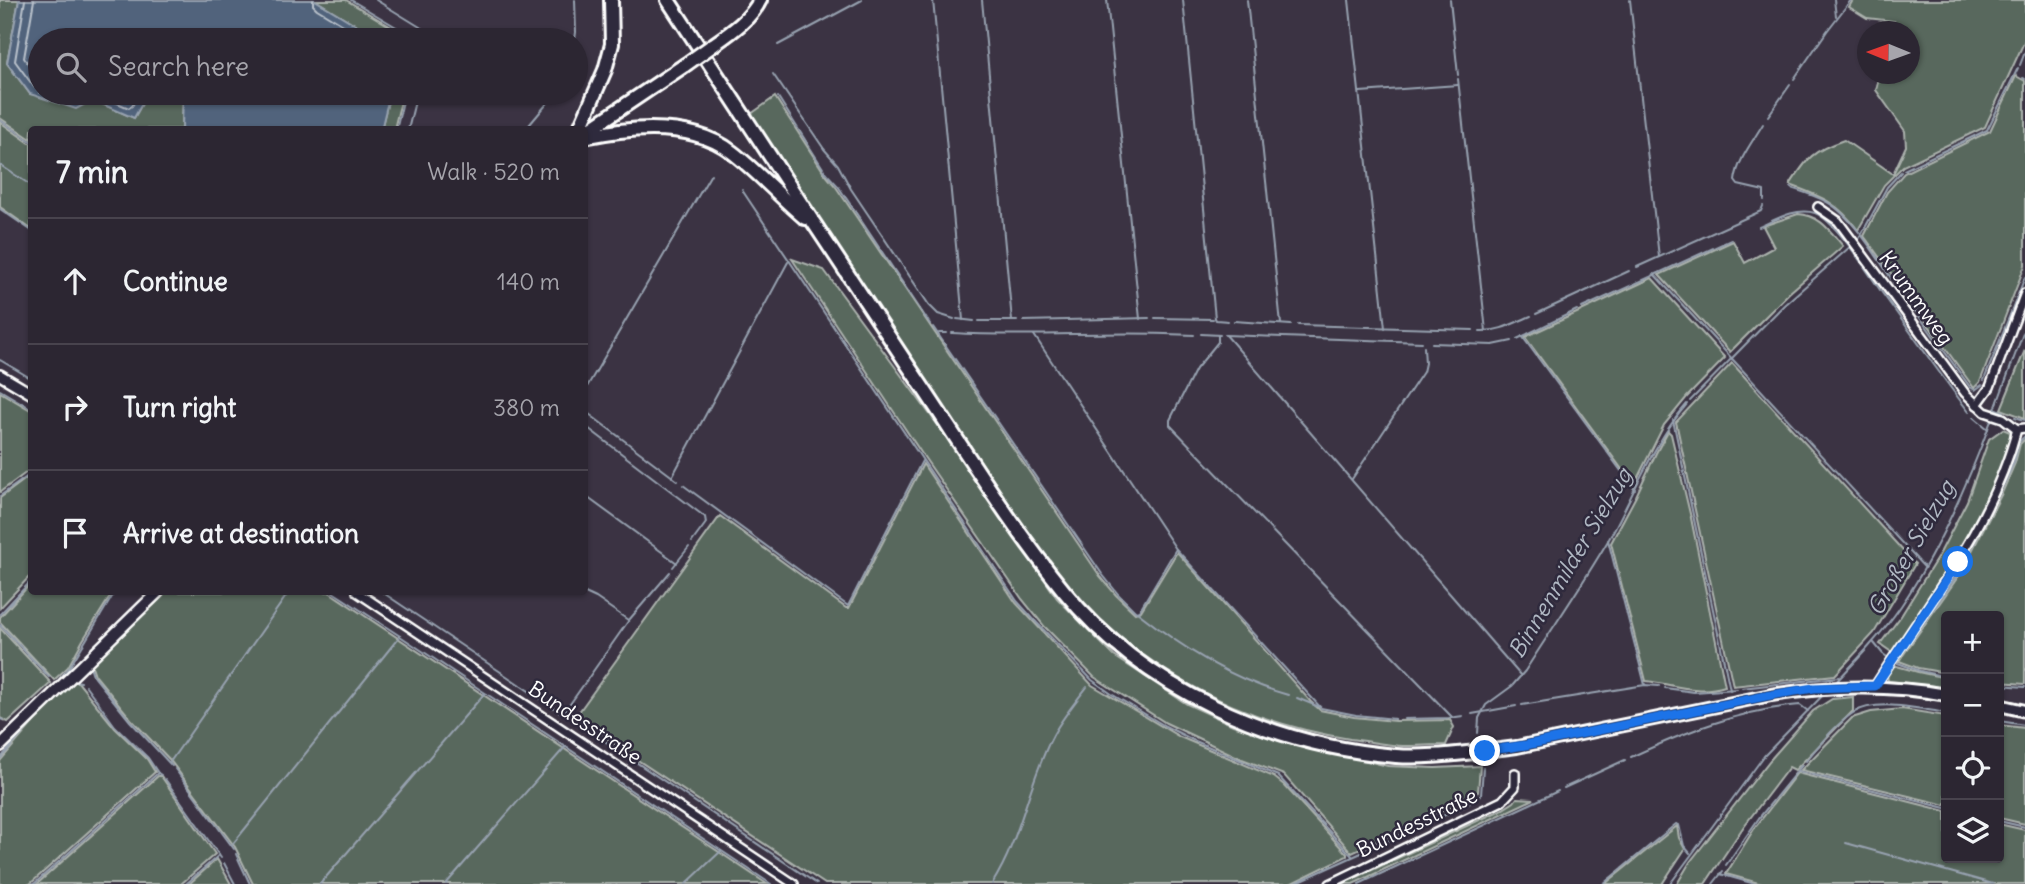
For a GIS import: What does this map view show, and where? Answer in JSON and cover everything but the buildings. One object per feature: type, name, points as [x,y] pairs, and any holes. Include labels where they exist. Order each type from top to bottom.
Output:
[{"type":"highway","points":[[581,126],[605,70],[612,44],[611,0]]},
{"type":"highway","points":[[668,0],[816,228],[1024,538],[1066,593],[1096,624],[1128,652],[1184,691],[1226,713],[1295,739],[1399,756],[1485,751]]},
{"type":"highway","points":[[588,132],[713,45],[746,18],[760,0]]},
{"type":"highway","points":[[588,135],[656,129],[702,136],[732,151],[816,228]]},
{"type":"main road","points":[[0,746],[155,595]]},
{"type":"main road","points":[[1485,751],[1814,688],[1875,686],[1941,694]]},
{"type":"main road","points":[[2004,706],[2025,711]]},
{"type":"street","name":"Krummweg","points":[[1818,207],[1838,221],[1976,405],[1985,412],[2021,428]]},
{"type":"street","points":[[1976,405],[1990,387],[2025,293]]},
{"type":"street","points":[[0,375],[28,392]]},
{"type":"street","points":[[1875,686],[1958,562],[2006,467],[2021,428]]},
{"type":"street","name":"Bundesstraße","points":[[361,595],[794,884]]},
{"type":"street","name":"Bundesstraße","points":[[1330,884],[1502,801],[1515,787],[1515,773]]},
{"type":"green space","points":[[0,0],[19,0],[7,63],[28,91],[28,105],[104,105],[134,118],[141,105],[183,105],[182,126],[28,126],[28,137],[0,118]]},
{"type":"green space","points":[[315,0],[346,0],[393,28],[361,28]]},
{"type":"green space","points":[[1853,0],[2025,0],[2025,40],[1985,127],[1903,166],[1884,185],[1858,230],[1828,201],[1790,185],[1812,156],[1844,140],[1893,174],[1906,146],[1905,131],[1876,90],[1878,84],[1920,84],[1920,21],[1867,18],[1849,7]]},
{"type":"green space","points":[[2016,76],[2025,81],[2025,265],[1980,382],[1974,388],[1864,236],[1887,192],[1904,173],[1990,131]]},
{"type":"green space","points":[[775,97],[1100,576],[1116,595],[1135,613],[1141,611],[1177,552],[1320,710],[1395,721],[1450,720],[1454,727],[1446,745],[1403,746],[1350,739],[1281,724],[1249,713],[1187,684],[1158,666],[1094,613],[1037,545],[751,114]]},
{"type":"green space","points":[[387,105],[400,105],[395,126],[382,126]]},
{"type":"green space","points":[[0,122],[28,142],[28,227],[0,207]]},
{"type":"green space","points":[[1798,214],[1818,221],[1843,246],[1789,293],[1730,352],[1659,275],[1733,241],[1745,263],[1774,247],[1763,226]]},
{"type":"green space","points":[[792,259],[824,270],[967,465],[1057,598],[1114,656],[1187,704],[1233,725],[1277,740],[1388,766],[1480,766],[1478,792],[1352,853],[1284,775],[1242,759],[1166,723],[1094,677],[1044,626],[1022,599]]},
{"type":"green space","points":[[1652,278],[1725,358],[1664,425],[1635,483],[1632,483],[1525,337]]},
{"type":"green space","points":[[2025,350],[2025,418],[2001,409]]},
{"type":"green space","points":[[1732,363],[1915,564],[1874,633],[1835,675],[1733,686],[1676,422]]},
{"type":"green space","points":[[0,392],[28,409],[28,471],[0,492]]},
{"type":"green space","points":[[2003,429],[2010,432],[2010,439],[1997,478],[1959,549],[1893,653],[1880,644],[1939,555],[1967,501],[1989,439]]},
{"type":"green space","points":[[1668,431],[1671,434],[1691,518],[1725,686],[1695,689],[1646,681],[1611,543]]},
{"type":"green space","points":[[2025,439],[2025,684],[2004,682],[2004,611],[1941,611],[1941,672],[1899,661],[1960,574],[2002,493],[2020,444]]},
{"type":"green space","points":[[923,464],[1016,603],[1092,685],[1180,737],[1274,777],[1347,856],[1290,884],[825,884],[627,753],[576,716],[720,516],[849,608]]},
{"type":"green space","points":[[28,477],[28,578],[0,608],[0,498]]},
{"type":"green space","points":[[28,586],[28,595],[111,595],[68,667],[54,680],[0,622],[0,617]]},
{"type":"green space","points":[[160,595],[334,595],[767,884],[253,884],[235,847],[169,759],[95,675],[91,663]]},
{"type":"green space","points":[[0,628],[51,683],[8,722],[0,718]]},
{"type":"green space","points":[[1893,665],[1941,677],[1941,687],[1888,681],[1887,675]]},
{"type":"green space","points":[[74,682],[78,682],[115,728],[147,759],[155,772],[30,884],[0,884],[0,761],[38,717]]},
{"type":"green space","points":[[1853,697],[1853,711],[1795,770],[1789,767],[1744,826],[1705,884],[1677,884],[1690,862],[1770,760],[1813,711],[1832,699]]},
{"type":"green space","points":[[1902,709],[1941,715],[1941,804],[1801,770],[1852,718],[1871,712]]},
{"type":"green space","points":[[2004,726],[2025,728],[2025,824],[2004,819]]},
{"type":"green space","points":[[1797,773],[1941,810],[1941,863],[2004,863],[2004,825],[2025,830],[2025,884],[1762,884],[1726,874],[1754,829]]},
{"type":"green space","points":[[161,776],[215,854],[181,884],[37,884]]},
{"type":"green space","points":[[1517,798],[1534,799],[1353,884],[1342,884],[1503,809]]},
{"type":"green space","points":[[1677,826],[1685,849],[1662,884],[1605,884]]},
{"type":"green space","points":[[217,859],[231,884],[189,884]]},
{"type":"water","points":[[19,0],[315,0],[361,28],[28,28],[28,91],[7,63]]},
{"type":"water","points":[[64,105],[84,105],[76,109]]},
{"type":"water","points":[[104,105],[141,105],[134,118]]},
{"type":"water","points":[[183,105],[387,105],[382,126],[182,126]]},
{"type":"waterway","points":[[351,0],[398,28]]},
{"type":"waterway","points":[[376,0],[422,28]]},
{"type":"waterway","points":[[575,0],[576,28]]},
{"type":"waterway","points":[[778,45],[862,0]]},
{"type":"waterway","points":[[933,0],[963,320]]},
{"type":"waterway","points":[[982,0],[1012,321]]},
{"type":"waterway","points":[[1107,0],[1140,319]]},
{"type":"waterway","points":[[1183,0],[1215,318],[1228,321]]},
{"type":"waterway","points":[[1247,0],[1281,324]]},
{"type":"waterway","points":[[1349,0],[1385,328]]},
{"type":"waterway","points":[[1450,0],[1458,75]]},
{"type":"waterway","points":[[1630,0],[1659,257]]},
{"type":"waterway","points":[[1834,0],[1836,16]]},
{"type":"waterway","points":[[1794,79],[1851,0]]},
{"type":"waterway","name":"Binnenmilder Sielzug","points":[[2020,65],[2025,52]]},
{"type":"waterway","name":"Binnenmilder Sielzug","points":[[1904,170],[1987,130],[2018,68]]},
{"type":"waterway","points":[[773,74],[838,165],[851,189],[929,305],[938,314],[954,319]]},
{"type":"waterway","points":[[1458,79],[1486,331]]},
{"type":"waterway","points":[[1360,92],[1458,85]]},
{"type":"waterway","points":[[1768,116],[1790,85]]},
{"type":"waterway","points":[[778,97],[826,173],[838,186],[930,324]]},
{"type":"waterway","points":[[397,126],[402,105]]},
{"type":"waterway","points":[[409,126],[414,105]]},
{"type":"waterway","points":[[528,126],[546,105]]},
{"type":"waterway","points":[[0,120],[28,139]]},
{"type":"waterway","points":[[1763,124],[1742,159],[1735,181],[1738,185],[1764,191],[1764,200]]},
{"type":"waterway","points":[[0,165],[28,183]]},
{"type":"waterway","name":"Binnenmilder Sielzug","points":[[1859,239],[1887,187],[1901,172]]},
{"type":"waterway","points":[[588,385],[711,174]]},
{"type":"waterway","points":[[1791,188],[1827,202],[1847,218],[1897,287]]},
{"type":"waterway","points":[[742,190],[1017,601],[1037,623],[1092,680],[1113,695],[1193,740],[1278,776],[1352,856]]},
{"type":"waterway","points":[[1637,267],[1761,211],[1763,206]]},
{"type":"waterway","points":[[0,209],[28,228]]},
{"type":"waterway","points":[[1759,227],[1800,212],[1815,213],[1832,225],[1969,412]]},
{"type":"waterway","points":[[1582,308],[1731,240]]},
{"type":"waterway","name":"Binnenmilder Sielzug","points":[[1690,401],[1784,305],[1851,246]]},
{"type":"waterway","points":[[672,477],[788,262]]},
{"type":"waterway","points":[[1536,314],[1629,271]]},
{"type":"waterway","points":[[1654,274],[1924,567]]},
{"type":"waterway","points":[[1984,380],[2025,277]]},
{"type":"waterway","points":[[1901,291],[1970,387],[1975,390],[1982,385]]},
{"type":"waterway","points":[[1517,339],[1577,310]]},
{"type":"waterway","points":[[1480,331],[1500,329],[1531,316]]},
{"type":"waterway","points":[[1024,321],[1149,318]]},
{"type":"waterway","points":[[1155,318],[1213,319]]},
{"type":"waterway","points":[[957,319],[974,321]]},
{"type":"waterway","points":[[979,321],[1017,321]]},
{"type":"waterway","points":[[1234,321],[1291,325]]},
{"type":"waterway","points":[[1298,325],[1473,330]]},
{"type":"waterway","points":[[933,327],[1102,574],[1136,612],[1176,549]]},
{"type":"waterway","name":"Großer Sielzug","points":[[1994,412],[2025,328]]},
{"type":"waterway","points":[[939,333],[947,333]]},
{"type":"waterway","points":[[952,333],[1194,335]]},
{"type":"waterway","points":[[1201,334],[1220,335]]},
{"type":"waterway","points":[[1034,335],[1176,549],[1321,708],[1395,719]]},
{"type":"waterway","points":[[1218,335],[1218,342],[1196,369],[1170,420],[1170,425],[1452,717]]},
{"type":"waterway","points":[[1225,335],[1422,342]]},
{"type":"waterway","points":[[1226,335],[1521,676]]},
{"type":"waterway","points":[[1522,336],[1635,490]]},
{"type":"waterway","points":[[1432,343],[1493,345],[1512,341]]},
{"type":"waterway","points":[[1352,479],[1423,372],[1424,347]]},
{"type":"waterway","points":[[0,360],[28,377]]},
{"type":"waterway","points":[[0,390],[28,407]]},
{"type":"waterway","name":"Binnenmilder Sielzug","points":[[1478,733],[1479,718],[1486,705],[1512,686],[1525,671],[1599,556],[1654,452],[1687,404]]},
{"type":"waterway","points":[[1996,409],[2004,412]]},
{"type":"waterway","points":[[588,413],[678,481]]},
{"type":"waterway","points":[[1974,417],[1988,429]]},
{"type":"waterway","points":[[2015,417],[2025,420]]},
{"type":"waterway","name":"Großer Sielzug","points":[[1834,684],[1885,627],[1915,584],[1952,515],[1992,418]]},
{"type":"waterway","points":[[1673,420],[1730,690]]},
{"type":"waterway","points":[[588,428],[705,517],[706,523],[692,542]]},
{"type":"waterway","points":[[1896,662],[1958,574],[2014,462],[2019,442],[2025,436]]},
{"type":"waterway","points":[[683,485],[848,606],[922,461]]},
{"type":"waterway","points":[[0,496],[28,476]]},
{"type":"waterway","points":[[588,498],[677,563]]},
{"type":"waterway","points":[[1608,540],[1645,685]]},
{"type":"waterway","points":[[673,567],[689,547]]},
{"type":"waterway","points":[[386,595],[563,714],[629,620],[670,572]]},
{"type":"waterway","points":[[0,614],[28,584]]},
{"type":"waterway","points":[[588,594],[628,620]]},
{"type":"waterway","points":[[56,683],[69,668],[113,595]]},
{"type":"waterway","points":[[170,762],[287,595]]},
{"type":"waterway","points":[[232,845],[400,636],[338,595]]},
{"type":"waterway","points":[[1137,612],[1209,661],[1247,680],[1288,695]]},
{"type":"waterway","points":[[0,625],[49,677]]},
{"type":"waterway","points":[[400,636],[771,884]]},
{"type":"waterway","points":[[1874,643],[1890,659]]},
{"type":"waterway","points":[[1895,662],[1941,676]]},
{"type":"waterway","points":[[90,666],[93,675],[130,721],[172,766]]},
{"type":"waterway","points":[[1742,688],[1839,677]]},
{"type":"waterway","points":[[43,711],[74,681],[81,682]]},
{"type":"waterway","points":[[1522,705],[1645,685],[1659,686]]},
{"type":"waterway","points":[[2004,685],[2025,687]]},
{"type":"waterway","points":[[86,686],[115,726],[148,758],[161,775]]},
{"type":"waterway","points":[[992,884],[1010,848],[1044,753],[1065,716],[1087,687]]},
{"type":"waterway","points":[[1665,688],[1694,692],[1737,689]]},
{"type":"waterway","name":"Großer Sielzug","points":[[1670,884],[1764,756],[1825,693]]},
{"type":"waterway","points":[[320,884],[484,694]]},
{"type":"waterway","points":[[1297,698],[1319,707]]},
{"type":"waterway","points":[[1631,757],[1692,731],[1734,717],[1800,705],[1808,711]]},
{"type":"waterway","points":[[1806,761],[1840,723],[1863,709],[1886,705],[1941,712]]},
{"type":"waterway","points":[[1472,714],[1516,706]]},
{"type":"waterway","points":[[1404,719],[1463,716]]},
{"type":"waterway","points":[[0,759],[36,718]]},
{"type":"waterway","points":[[572,719],[817,884]]},
{"type":"waterway","points":[[2004,722],[2025,725]]},
{"type":"waterway","points":[[446,884],[566,746]]},
{"type":"waterway","points":[[1564,788],[1625,760]]},
{"type":"waterway","points":[[1726,865],[1759,818],[1802,765]]},
{"type":"waterway","name":"Binnenmilder Sielzug","points":[[1293,884],[1467,805],[1481,795],[1483,768]]},
{"type":"waterway","points":[[175,769],[234,849]]},
{"type":"waterway","points":[[1797,771],[1941,807]]},
{"type":"waterway","points":[[34,884],[158,773]]},
{"type":"waterway","points":[[165,779],[221,858]]},
{"type":"waterway","points":[[1359,884],[1558,791]]},
{"type":"waterway","points":[[2004,822],[2025,827]]},
{"type":"waterway","points":[[1603,884],[1676,824],[1679,825],[1684,846],[1690,853]]},
{"type":"waterway","points":[[1846,843],[1993,884]]},
{"type":"waterway","points":[[686,884],[721,851]]},
{"type":"waterway","points":[[236,854],[250,884]]},
{"type":"waterway","points":[[186,884],[219,855]]},
{"type":"waterway","points":[[224,863],[235,884]]},
{"type":"waterway","points":[[1713,884],[1723,871]]},
{"type":"waterway","points":[[1720,874],[1755,884]]},
{"type":"route","points":[[1485,751],[1771,695],[1814,688],[1875,686],[1958,562]]}]
